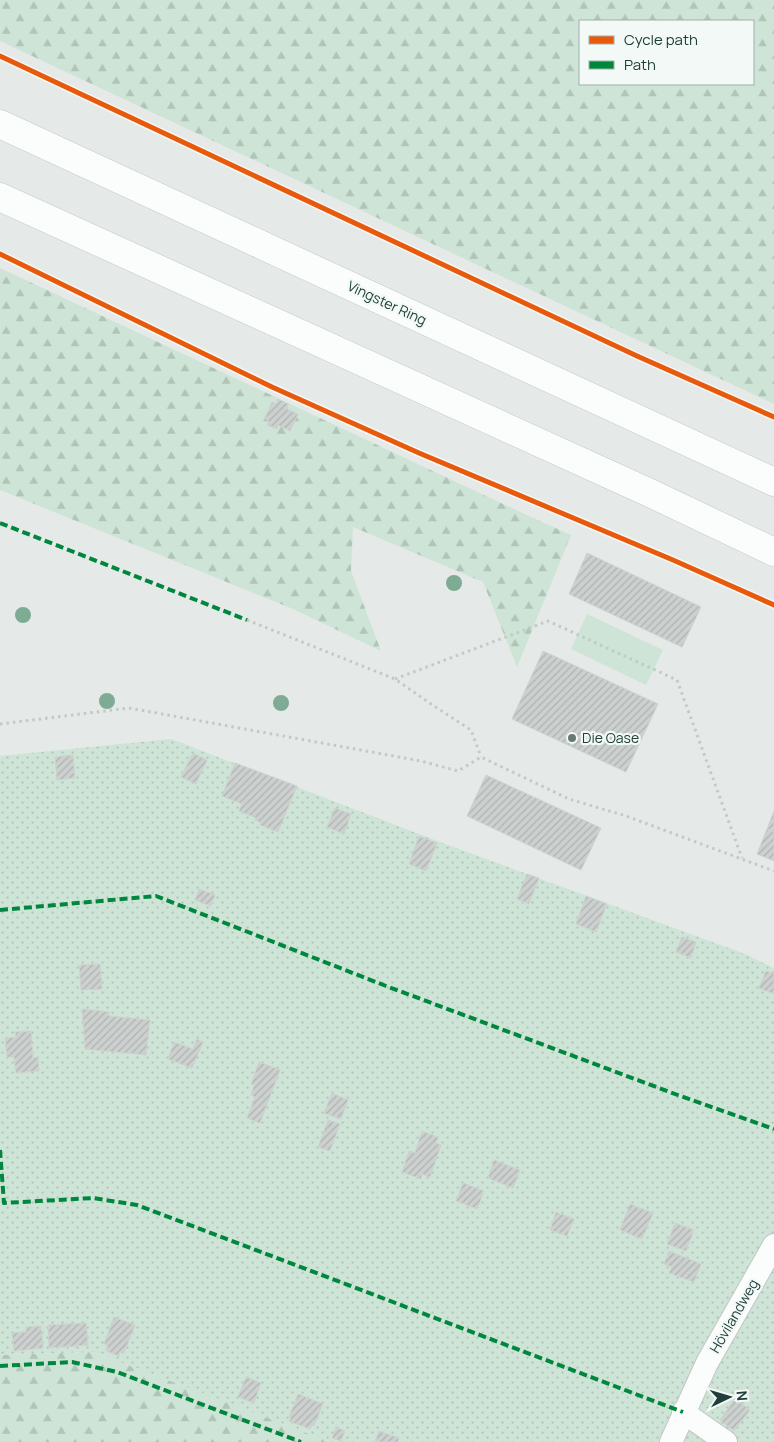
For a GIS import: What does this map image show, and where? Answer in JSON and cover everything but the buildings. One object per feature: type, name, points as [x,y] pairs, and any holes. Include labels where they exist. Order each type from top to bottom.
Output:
[{"type":"main road","name":"Vingster Ring","points":[[0,124],[774,482]]},
{"type":"main road","points":[[0,197],[641,489],[774,552]]},
{"type":"lane","name":"Hövilandweg","points":[[671,1442],[683,1412],[707,1363],[774,1245]]},
{"type":"lane","points":[[683,1412],[726,1442]]},
{"type":"path","points":[[247,620],[396,679],[472,730],[481,757],[569,799],[626,816],[774,871]]},
{"type":"path","points":[[396,679],[548,621],[677,680],[742,859]]},
{"type":"path","points":[[0,724],[130,708],[421,762],[458,771],[481,757]]},
{"type":"green space","points":[[0,0],[774,0],[774,404],[0,41]]},
{"type":"green space","points":[[0,268],[571,535],[517,667],[483,582],[353,527],[351,571],[381,651],[293,609],[0,490]]},
{"type":"green space","points":[[587,614],[663,650],[646,685],[571,649]]},
{"type":"green space","points":[[171,739],[440,842],[745,954],[774,968],[774,1442],[331,1442],[94,1352],[0,1355],[0,756]]},
{"type":"green space","points":[[94,1352],[331,1442],[0,1442],[0,1355]]},
{"type":"marked path","points":[[0,523],[247,620]]},
{"type":"marked path","points":[[0,910],[156,896],[386,986],[774,1129]]},
{"type":"marked path","points":[[0,1150],[4,1203],[93,1198],[137,1205],[683,1412]]},
{"type":"marked path","points":[[0,1366],[72,1362],[117,1372],[301,1442]]},
{"type":"cycle path","points":[[0,56],[637,356],[774,417]]},
{"type":"cycle path","points":[[0,254],[272,387],[419,453],[673,560],[774,605]]},
{"type":"place","name":"Die Oase","points":[[572,738]]}]
